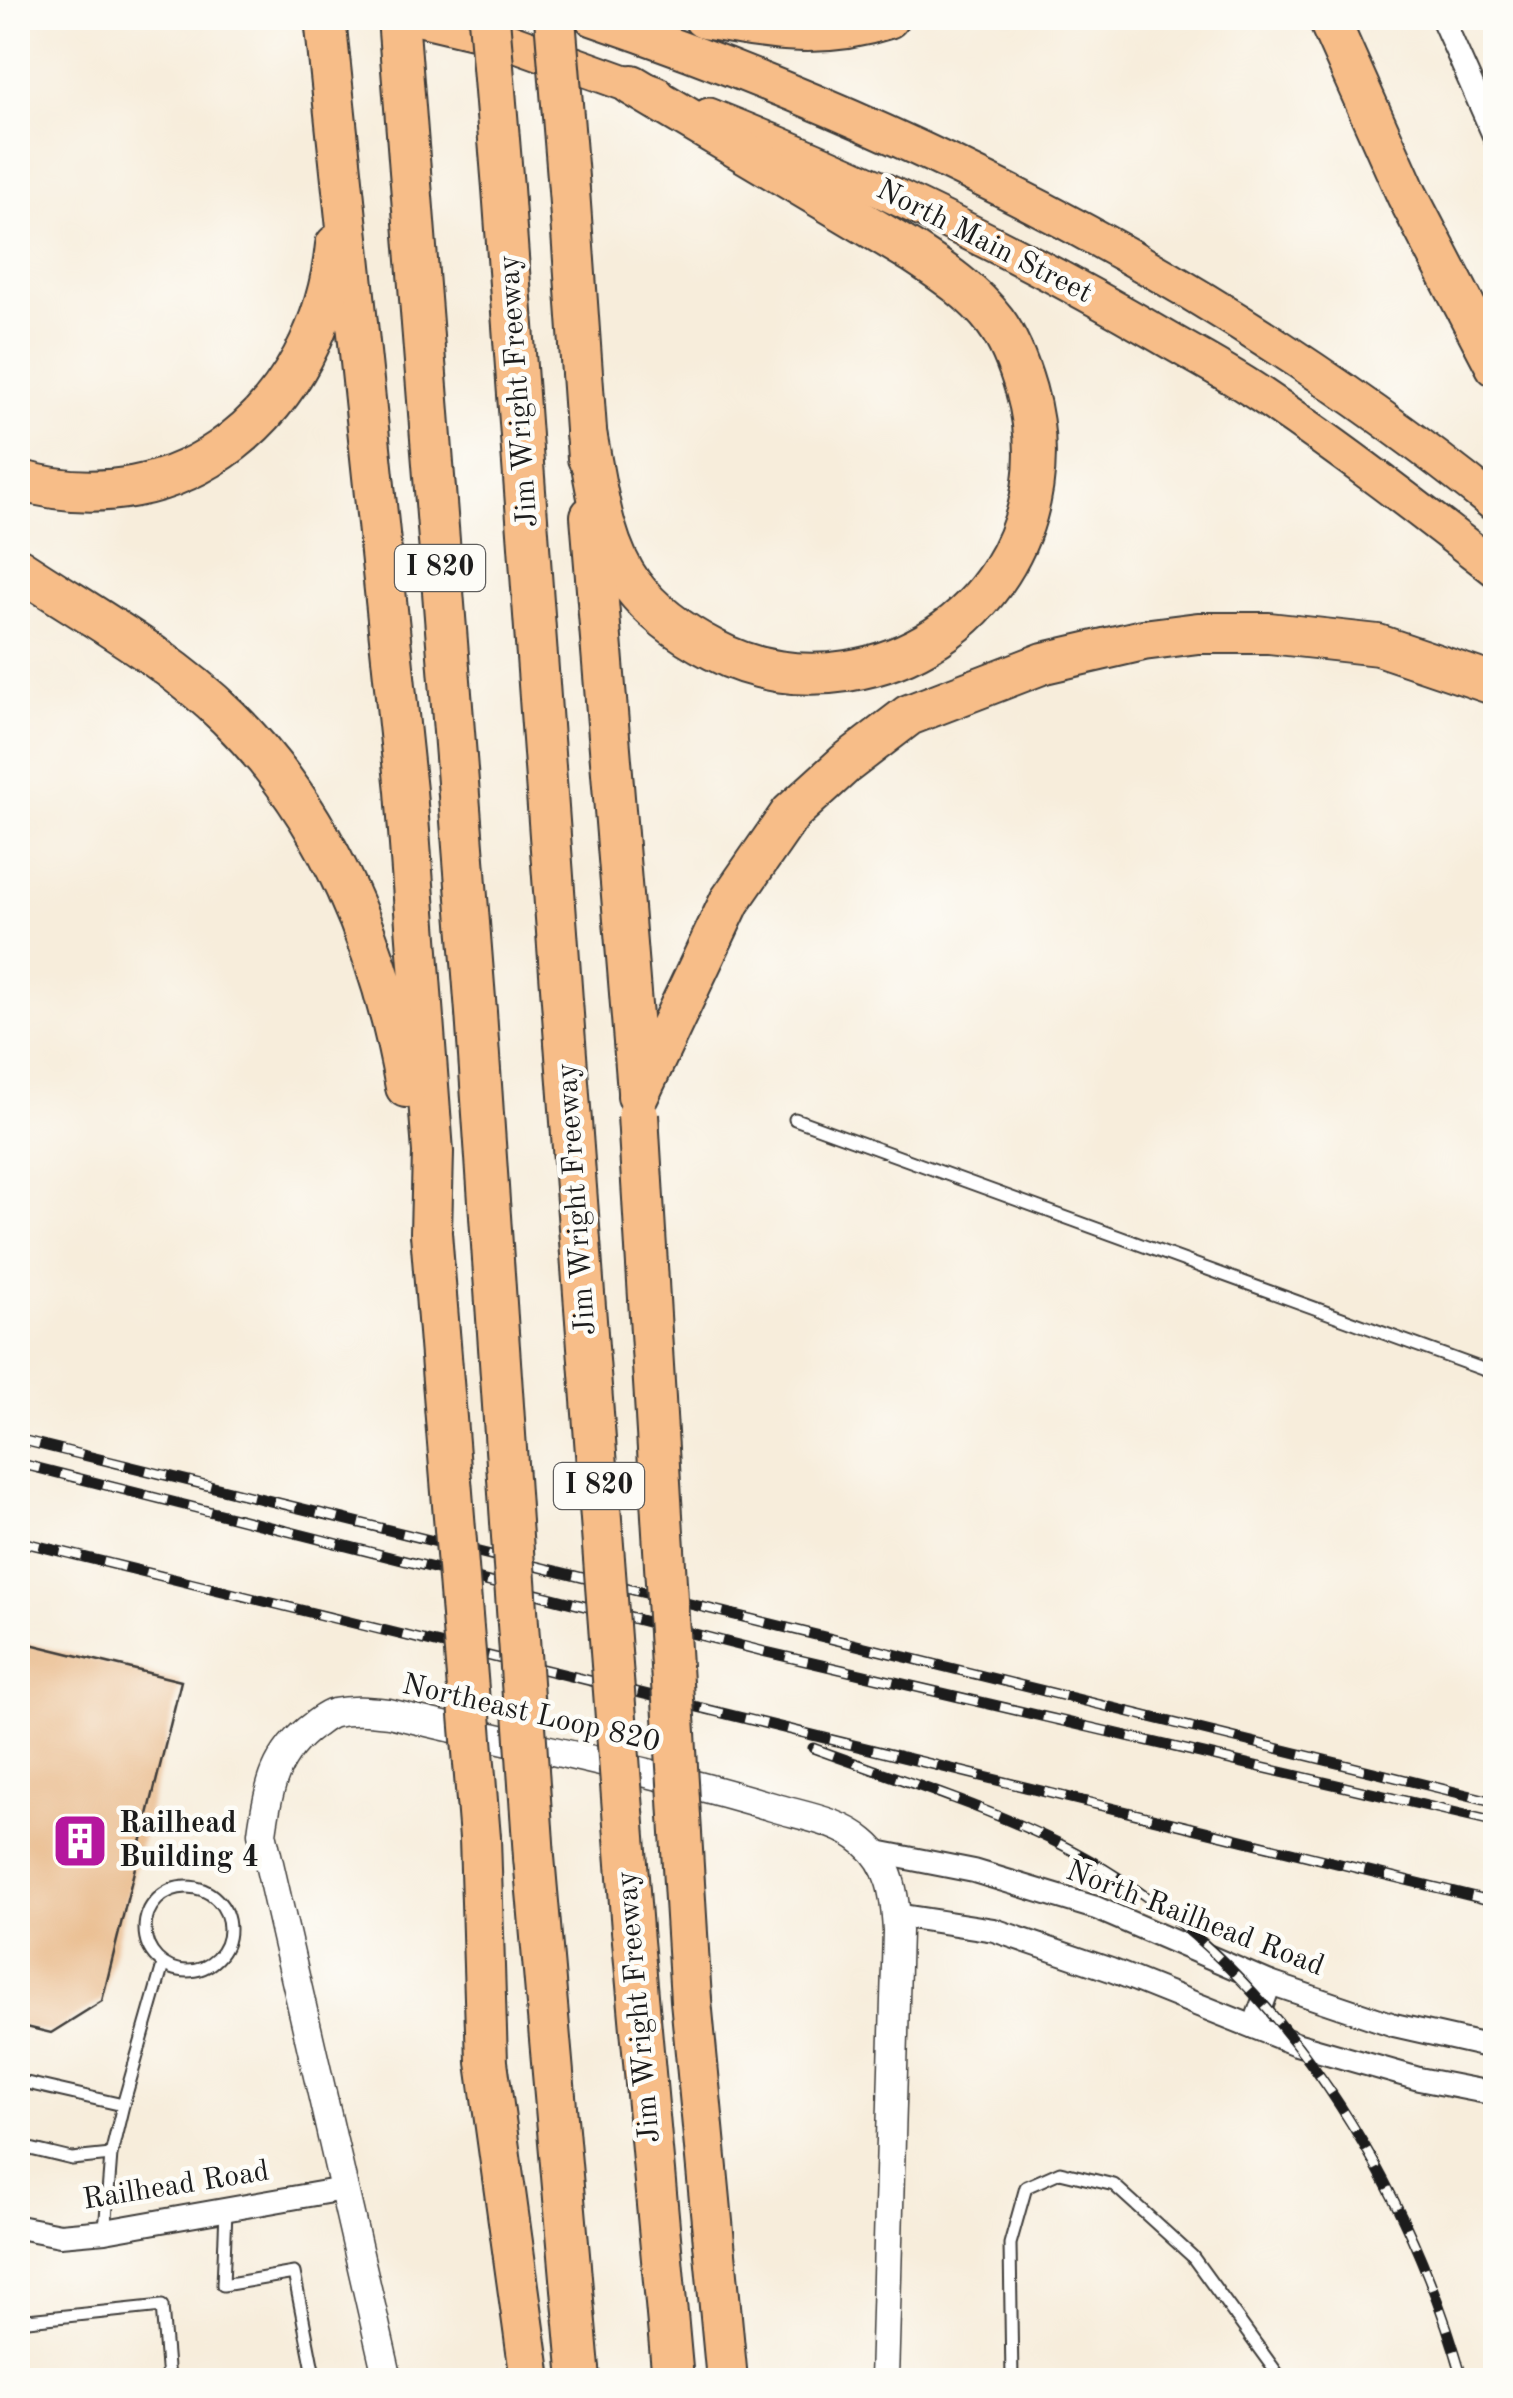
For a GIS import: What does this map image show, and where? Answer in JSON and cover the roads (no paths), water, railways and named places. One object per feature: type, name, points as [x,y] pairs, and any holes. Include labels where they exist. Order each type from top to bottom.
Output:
[{"type":"highway","points":[[325,18],[406,790],[434,1152],[431,1232]]},
{"type":"highway","name":"I 820","points":[[398,18],[476,1012],[534,1857],[580,2380]]},
{"type":"highway","name":"Jim Wright Freeway","points":[[490,18],[632,1930],[673,2380]]},
{"type":"highway","points":[[555,18],[596,608],[638,1105],[691,2000],[727,2380]]},
{"type":"highway","points":[[704,18],[818,33],[888,18]]},
{"type":"highway","points":[[1328,18],[1408,195],[1496,366]]},
{"type":"highway","points":[[586,433],[610,539],[630,582],[656,611],[690,638],[755,667],[791,673],[828,674],[877,666],[918,650],[950,628],[982,599],[1005,566],[1030,506],[1036,460],[1033,415],[1010,347],[995,320],[948,276],[914,253],[632,85]]},
{"type":"highway","points":[[18,480],[72,491],[134,487],[197,465],[231,446],[264,416],[297,368],[313,337],[325,298],[336,249],[333,111]]},
{"type":"highway","points":[[18,568],[167,666],[228,717],[268,762],[301,807],[344,879],[373,951],[396,1030],[431,1232],[480,1838],[487,2062],[531,2380]]},
{"type":"highway","points":[[638,1105],[730,901],[790,813],[909,715],[1044,664],[1143,640],[1198,632],[1269,633],[1378,645],[1496,685]]},
{"type":"main road","name":"North Main Street","points":[[420,18],[492,35],[632,85],[806,155],[960,226],[1112,307],[1261,395],[1386,484],[1496,570]]},
{"type":"main road","name":"North Main Street","points":[[593,18],[873,125],[1106,242],[1308,367],[1440,460],[1496,505]]},
{"type":"street","points":[[1442,18],[1496,140]]},
{"type":"street","name":"Northeast Loop 820","points":[[388,2380],[262,1833],[267,1796],[294,1739],[329,1714],[354,1710],[389,1713],[730,1795],[841,1828],[883,1862],[895,1892],[896,1915],[884,2380]]},
{"type":"street","name":"North Railhead Road","points":[[872,1851],[974,1870],[1096,1908],[1270,1984],[1394,2025],[1496,2048]]},
{"type":"street","points":[[896,1915],[994,1930],[1111,1970],[1296,2044],[1419,2079],[1496,2094]]},
{"type":"street","points":[[1254,2028],[1270,1984]]},
{"type":"street","name":"Railhead Road","points":[[18,2227],[60,2234],[104,2231],[344,2189]]},
{"type":"lane","points":[[794,1119],[1496,1374]]},
{"type":"lane","points":[[174,1888],[202,1889],[214,1896],[228,1920],[229,1935],[216,1960],[190,1972],[163,1965],[147,1944],[144,1930],[153,1904],[174,1888]]},
{"type":"lane","points":[[104,2231],[111,2154],[163,1965]]},
{"type":"lane","points":[[18,2080],[123,2104]]},
{"type":"lane","points":[[18,2146],[72,2159],[111,2154]]},
{"type":"lane","points":[[1012,2380],[1010,2244],[1026,2186],[1060,2172],[1114,2185],[1192,2256],[1282,2380]]},
{"type":"lane","points":[[226,2210],[223,2285],[294,2273],[315,2380]]},
{"type":"lane","points":[[18,2321],[162,2306],[168,2380]]},
{"type":"railway","points":[[18,1439],[1496,1802]]},
{"type":"railway","points":[[18,1463],[766,1652],[1496,1822]]},
{"type":"railway","points":[[18,1541],[1496,1902]]},
{"type":"railway","points":[[813,1748],[969,1804],[1060,1844],[1134,1888],[1201,1941],[1262,2003],[1316,2070],[1363,2143],[1404,2220],[1437,2300],[1463,2380]]},
{"type":"place","name":"Railhead Building 4","points":[[80,1841]]}]
